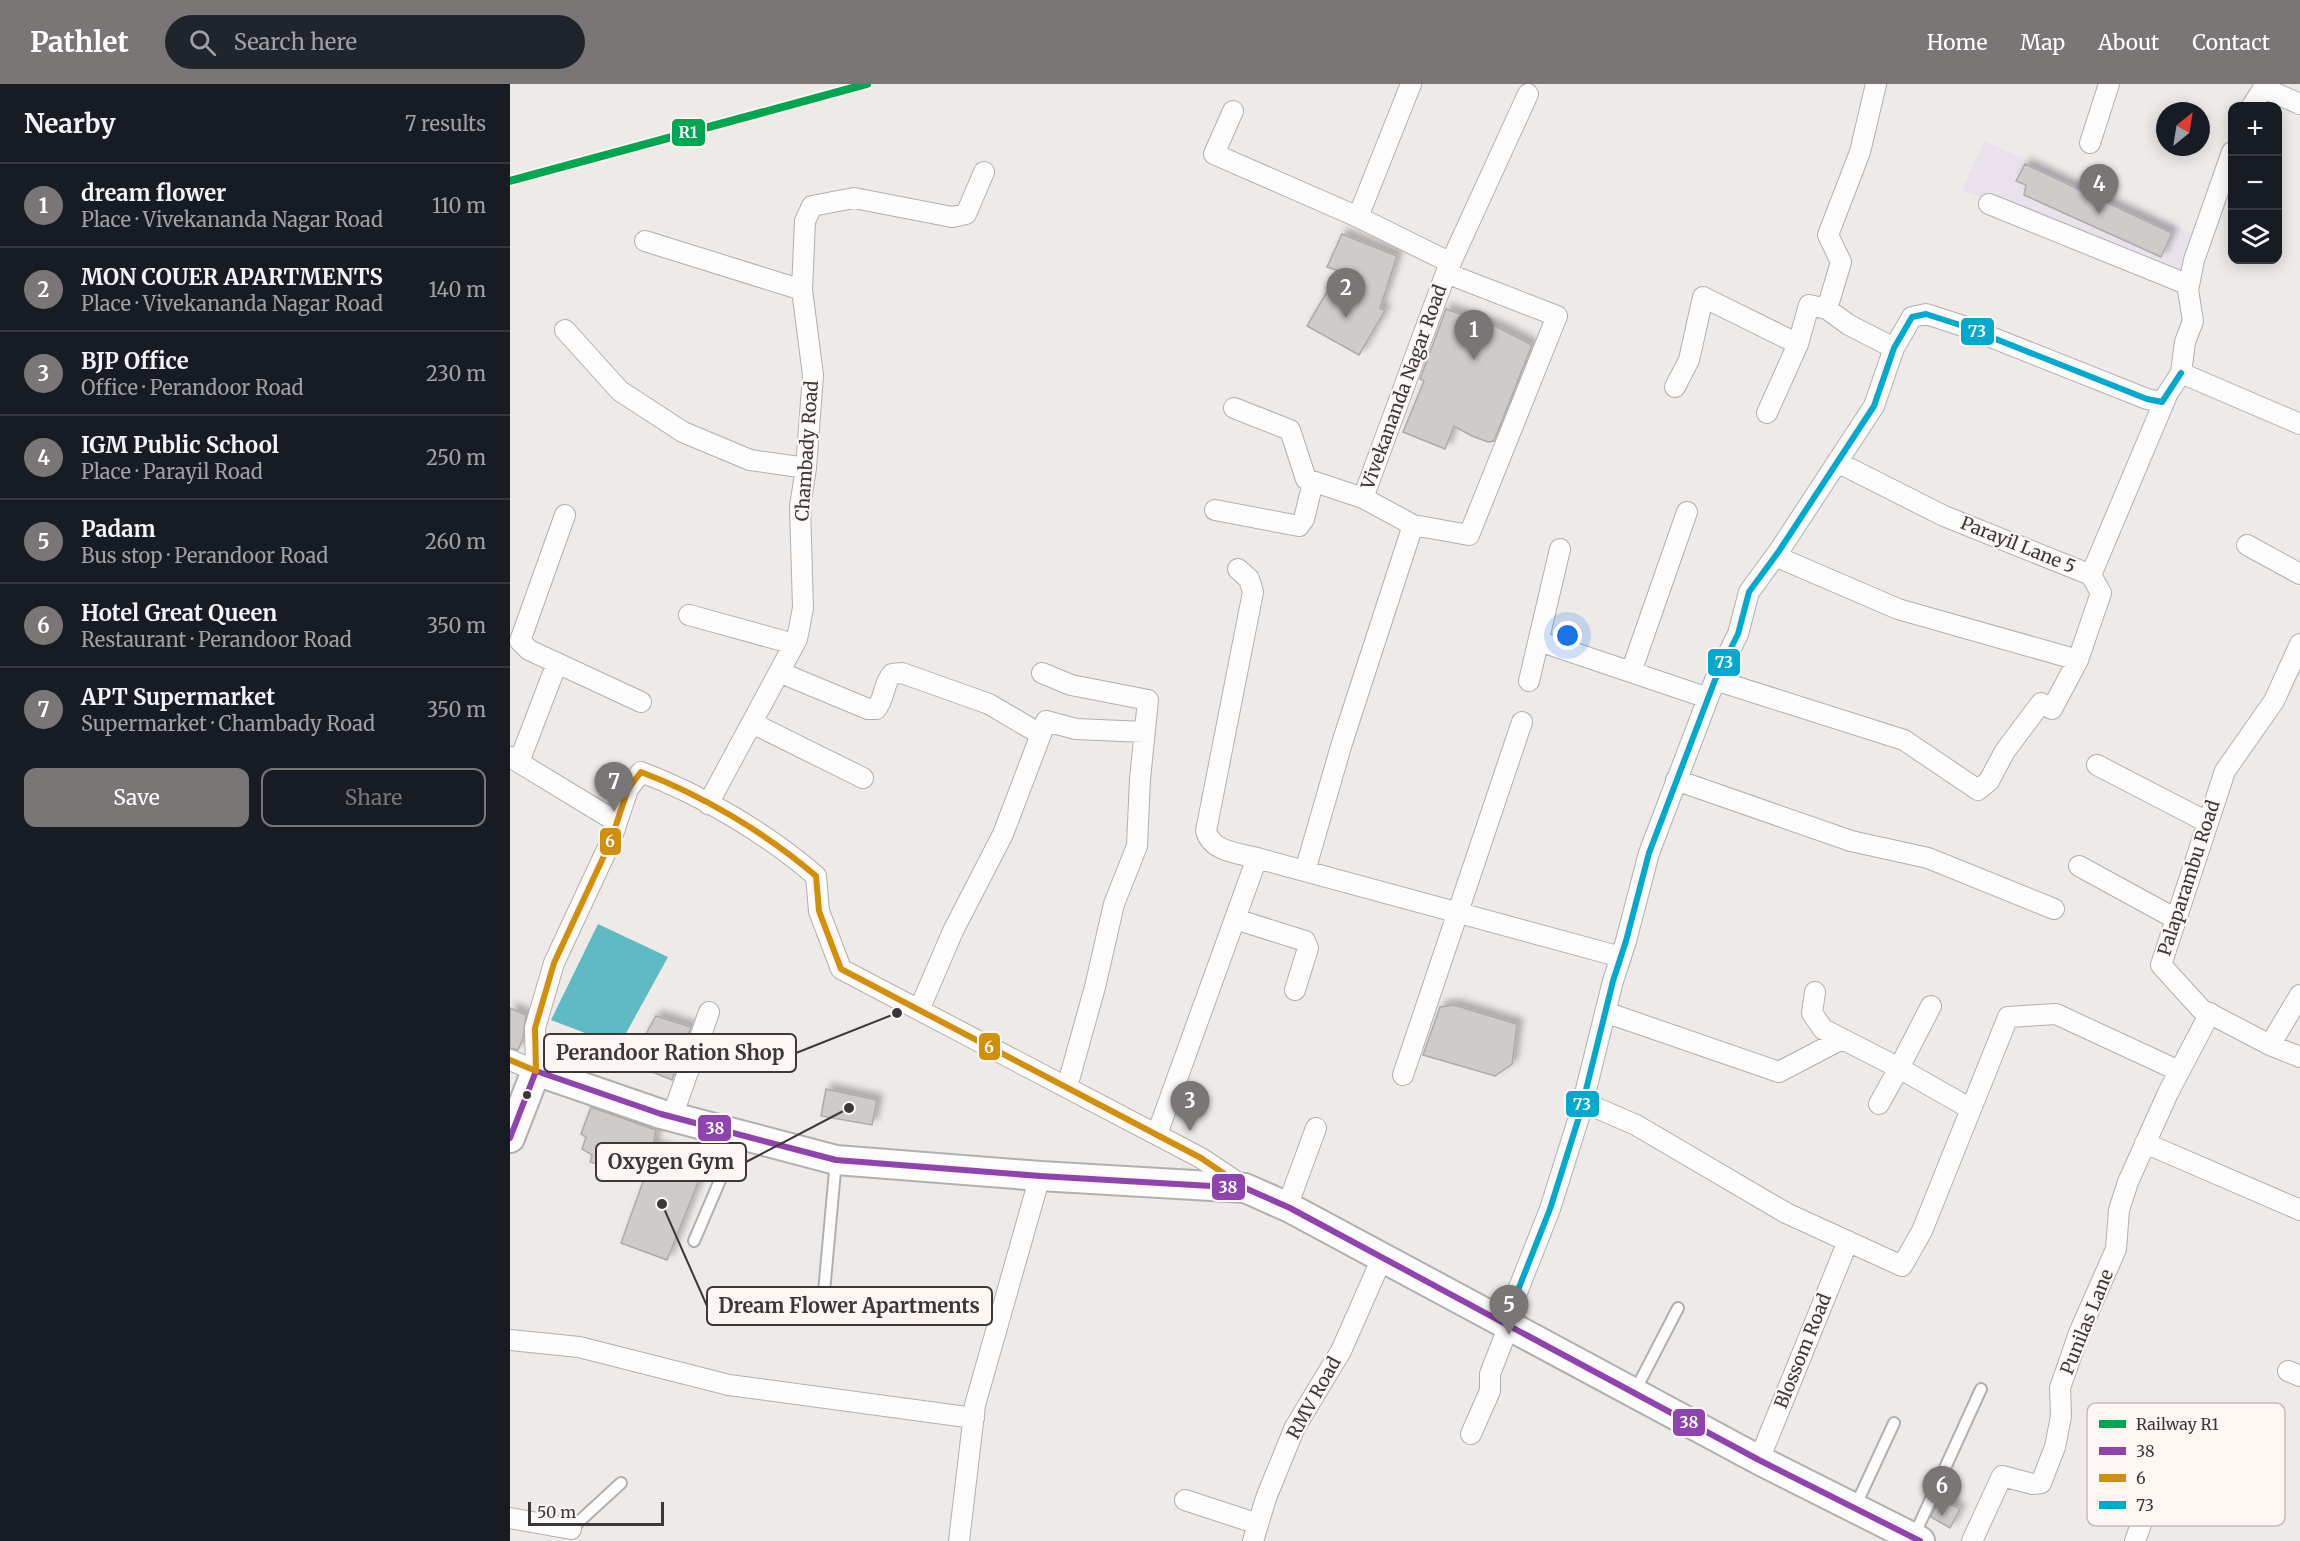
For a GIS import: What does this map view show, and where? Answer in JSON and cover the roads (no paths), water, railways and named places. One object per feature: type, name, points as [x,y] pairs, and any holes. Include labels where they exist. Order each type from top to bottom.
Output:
[{"type":"main road","points":[[510,1138],[536,1071],[672,1117],[836,1160],[1040,1176],[1245,1188],[1287,1207],[1854,1510],[1917,1539]]},
{"type":"street","points":[[1358,217],[1411,84]]},
{"type":"street","points":[[2090,143],[2109,84]]},
{"type":"street","points":[[2254,102],[2264,86],[2300,104]]},
{"type":"street","points":[[1827,309],[1841,262],[1828,235],[1860,152],[1868,87]]},
{"type":"street","points":[[1233,111],[1214,154],[1358,217],[1448,268],[1528,94]]},
{"type":"street","points":[[1471,1434],[1490,1391],[1490,1374],[1550,1209],[1584,1102],[1605,1012],[1649,852],[1712,689],[1738,634],[1749,592],[1874,406],[1894,348],[1911,317],[1926,314],[1963,326],[2147,399],[2162,402],[2181,373],[2185,342],[2193,321],[2189,285],[2194,260],[2231,156]]},
{"type":"street","name":"Chambady Road","points":[[708,804],[794,644],[803,608],[801,506],[813,375],[802,290],[805,221],[812,206],[854,198],[952,217],[966,214],[984,172]]},
{"type":"street","points":[[1989,204],[2189,285]]},
{"type":"street","points":[[645,241],[802,290]]},
{"type":"street","name":"Vivekananda Nagar Road","points":[[1448,268],[1557,316],[1469,535],[1413,525],[1363,498],[1448,268]]},
{"type":"street","points":[[1675,387],[1689,360],[1703,297],[1798,344]]},
{"type":"street","points":[[1767,413],[1798,344],[1809,305],[1827,309],[1849,325],[1894,348]]},
{"type":"street","points":[[565,330],[620,391],[683,432],[750,460],[806,468]]},
{"type":"street","points":[[2181,373],[2300,424]]},
{"type":"street","points":[[1539,641],[1631,672],[1712,689],[1904,740],[1978,790],[1989,781],[2005,750],[2041,702],[2052,709],[2078,660],[2101,593],[2091,575],[2167,395]]},
{"type":"street","points":[[1234,408],[1290,430],[1306,479],[1363,498]]},
{"type":"street","name":"Parayil Lane 5","points":[[1837,462],[1944,516],[2091,575]]},
{"type":"street","points":[[1215,510],[1299,526],[1304,519],[1313,482]]},
{"type":"street","points":[[1631,672],[1687,512]]},
{"type":"street","points":[[565,514],[520,641],[529,650],[641,702]]},
{"type":"street","points":[[1305,872],[1342,743],[1413,525]]},
{"type":"street","points":[[2247,545],[2300,574]]},
{"type":"street","points":[[1529,681],[1560,549]]},
{"type":"street","points":[[1775,556],[1898,609],[2078,660]]},
{"type":"street","points":[[1238,569],[1249,579],[1252,592],[1206,831],[1208,838],[1216,847],[1621,957]]},
{"type":"street","points":[[689,615],[794,644]]},
{"type":"street","name":"Palaparambu Road","points":[[2300,644],[2274,701],[2225,771],[2161,965],[2201,1009],[2270,1045],[2300,1057]]},
{"type":"street","points":[[557,663],[514,760],[617,822]]},
{"type":"street","points":[[779,672],[868,709],[876,709],[881,704],[887,679],[892,674],[902,674],[989,704],[1040,734]]},
{"type":"street","points":[[1042,674],[1071,685],[1148,700],[1137,846],[1114,904],[1095,987],[1066,1087]]},
{"type":"street","points":[[919,1010],[953,931],[1003,834],[1046,721],[1076,729],[1145,732]]},
{"type":"street","points":[[1402,1075],[1522,722]]},
{"type":"street","points":[[752,723],[863,778]]},
{"type":"street","points":[[2097,765],[2207,822]]},
{"type":"street","points":[[510,1060],[536,1071],[535,1028],[554,963],[617,822],[628,789],[641,772],[684,788],[784,849],[816,876],[819,911],[841,969],[1157,1134],[1201,1158],[1245,1188]]},
{"type":"street","points":[[1676,780],[1851,841],[1928,858],[2054,909]]},
{"type":"street","points":[[1157,1134],[1257,858]]},
{"type":"street","points":[[2079,866],[2176,919]]},
{"type":"street","points":[[1235,919],[1305,941],[1308,948],[1295,990]]},
{"type":"street","points":[[1815,992],[1812,1013],[1823,1029],[1899,1068],[1971,1109]]},
{"type":"street","points":[[2270,1045],[2300,995]]},
{"type":"street","points":[[1879,1104],[1931,1006]]},
{"type":"street","points":[[672,1117],[709,1012]]},
{"type":"street","points":[[1605,1012],[1779,1072],[1842,1039]]},
{"type":"street","name":"Punilas Lane","points":[[1972,1541],[2002,1476],[2033,1484],[2041,1483],[2057,1437],[2061,1416],[2060,1388],[2079,1333],[2116,1249],[2119,1210],[2145,1143],[2168,1093],[2210,1013]]},
{"type":"street","points":[[1584,1102],[1636,1125],[1786,1213],[1902,1266],[1922,1231],[2008,1017],[2056,1014],[2179,1071]]},
{"type":"street","points":[[1287,1207],[1316,1128]]},
{"type":"street","points":[[2145,1143],[2300,1210]]},
{"type":"street","points":[[959,1541],[974,1418],[1001,1306],[1040,1176]]},
{"type":"street","name":"Blossom Road","points":[[1759,1460],[1848,1241]]},
{"type":"street","name":"RMV Road","points":[[1256,1532],[1266,1498],[1295,1427],[1341,1351],[1382,1258]]},
{"type":"street","points":[[510,1340],[579,1347],[729,1385],[974,1418]]},
{"type":"street","points":[[1185,1500],[1256,1532]]},
{"type":"street","points":[[510,1518],[571,1529]]},
{"type":"street","points":[[2135,1541],[2140,1526]]},
{"type":"lane","points":[[694,1241],[739,1135]]},
{"type":"lane","points":[[824,1292],[836,1160]]},
{"type":"lane","points":[[1634,1393],[1678,1308]]},
{"type":"lane","points":[[1917,1539],[1982,1389]]},
{"type":"lane","points":[[1854,1510],[1894,1423]]},
{"type":"lane","points":[[571,1529],[621,1483]]},
{"type":"water","points":[[598,924],[668,957],[619,1046],[551,1020]]},
{"type":"rail line","name":"R1","points":[[510,181],[867,84]]},
{"type":"place","name":"IGM Public School","points":[[2099,214]]},
{"type":"place","name":"MON COUER APARTMENTS","points":[[1346,318]]},
{"type":"place","name":"dream flower","points":[[1474,360]]},
{"type":"place","name":"APT Supermarket","points":[[614,812]]},
{"type":"place","name":"Perandoor Ration Shop","points":[[897,1013]]},
{"type":"place","name":"Oxygen Gym","points":[[849,1108]]},
{"type":"place","name":"BJP Office","points":[[1190,1131]]},
{"type":"place","name":"Dream Flower Apartments","points":[[662,1204]]},
{"type":"place","name":"Padam","points":[[1509,1335]]},
{"type":"place","name":"Hotel Great Queen","points":[[1942,1516]]}]
